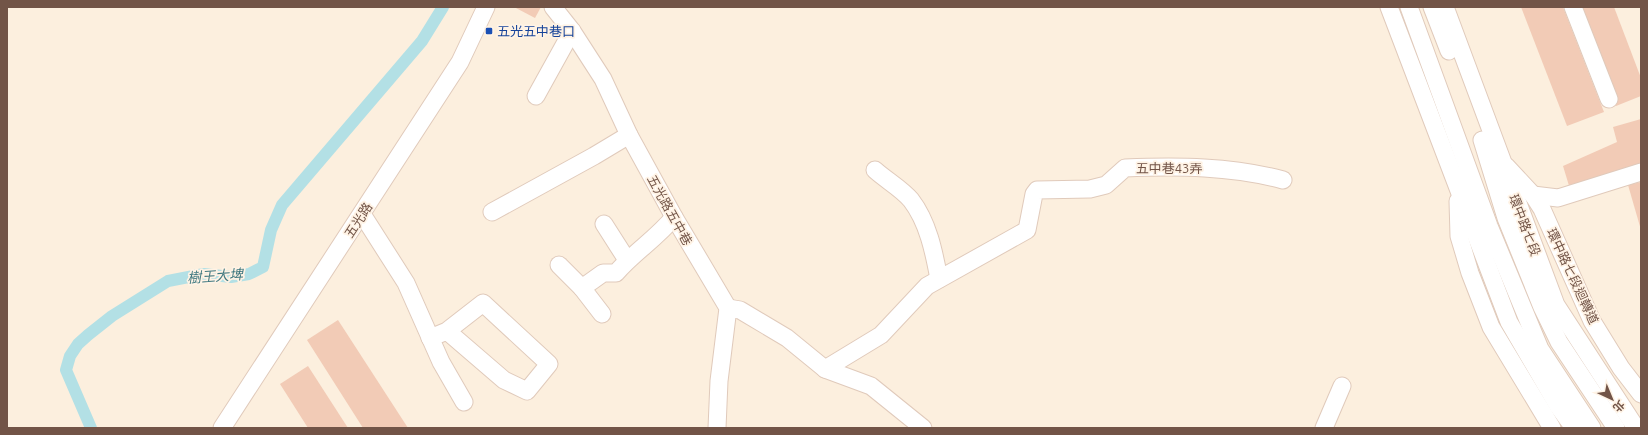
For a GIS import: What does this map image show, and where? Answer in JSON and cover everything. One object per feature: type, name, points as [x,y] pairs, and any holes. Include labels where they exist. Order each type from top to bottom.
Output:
[{"type":"street","name":"五光路","points":[[222,428],[460,62],[486,7]]},
{"type":"street","name":"五光路五中巷","points":[[553,7],[572,31],[603,79],[629,135],[674,217],[728,308]]},
{"type":"street","points":[[1389,7],[1508,322],[1558,406],[1574,428]]},
{"type":"street","points":[[1409,7],[1489,226],[1540,349],[1592,428]]},
{"type":"street","name":"環中路七段","points":[[1432,7],[1483,144],[1506,218],[1542,307],[1559,342],[1616,428]]},
{"type":"street","name":"環中路七段","points":[[1445,7],[1556,305],[1636,428]]},
{"type":"street","points":[[1572,7],[1609,99]]},
{"type":"street","points":[[536,96],[572,31]]},
{"type":"street","points":[[492,212],[629,135]]},
{"type":"street","name":"環中路七段迴轉道","points":[[1502,162],[1533,195],[1542,209],[1592,322],[1641,394]]},
{"type":"street","name":"五中巷43弄","points":[[825,369],[881,335],[927,286],[1027,230],[1034,194],[1037,190],[1090,189],[1106,185],[1125,168],[1209,168],[1256,173],[1283,180]]},
{"type":"street","points":[[875,170],[910,199],[919,213],[935,256],[939,279]]},
{"type":"street","points":[[1533,195],[1558,198],[1641,172]]},
{"type":"street","points":[[1458,187],[1459,236],[1470,273],[1491,327],[1552,428]]},
{"type":"street","points":[[362,214],[406,283],[430,338],[464,402]]},
{"type":"street","points":[[582,288],[603,273],[616,273],[627,260],[661,234],[674,217]]},
{"type":"street","points":[[604,224],[627,260]]},
{"type":"street","points":[[559,265],[582,288],[602,314]]},
{"type":"street","points":[[430,338],[447,331],[483,303],[549,364],[527,390],[504,380],[447,331]]},
{"type":"street","points":[[717,428],[719,381],[728,308],[740,310],[787,338],[825,369],[871,386],[923,428]]},
{"type":"street","points":[[1324,428],[1342,386]]},
{"type":"building","points":[[514,7],[541,7],[535,18]]},
{"type":"building","points":[[1521,7],[1563,7],[1604,112],[1567,126]]},
{"type":"building","points":[[1578,7],[1614,7],[1641,78],[1641,96],[1616,106]]},
{"type":"building","points":[[1641,119],[1641,166],[1570,189],[1563,166],[1617,142],[1613,127]]},
{"type":"building","points":[[1641,182],[1641,230],[1628,185]]},
{"type":"building","points":[[338,320],[408,428],[363,428],[307,340]]},
{"type":"building","points":[[308,366],[348,428],[308,428],[280,384]]},
{"type":"waterway","name":"樹王大埤","points":[[91,428],[66,370],[70,356],[78,344],[112,316],[168,281],[204,274],[231,277],[249,274],[263,267],[271,230],[282,205],[422,41],[443,7]]},
{"type":"place","name":"五光五中巷口","points":[[489,31]]}]
